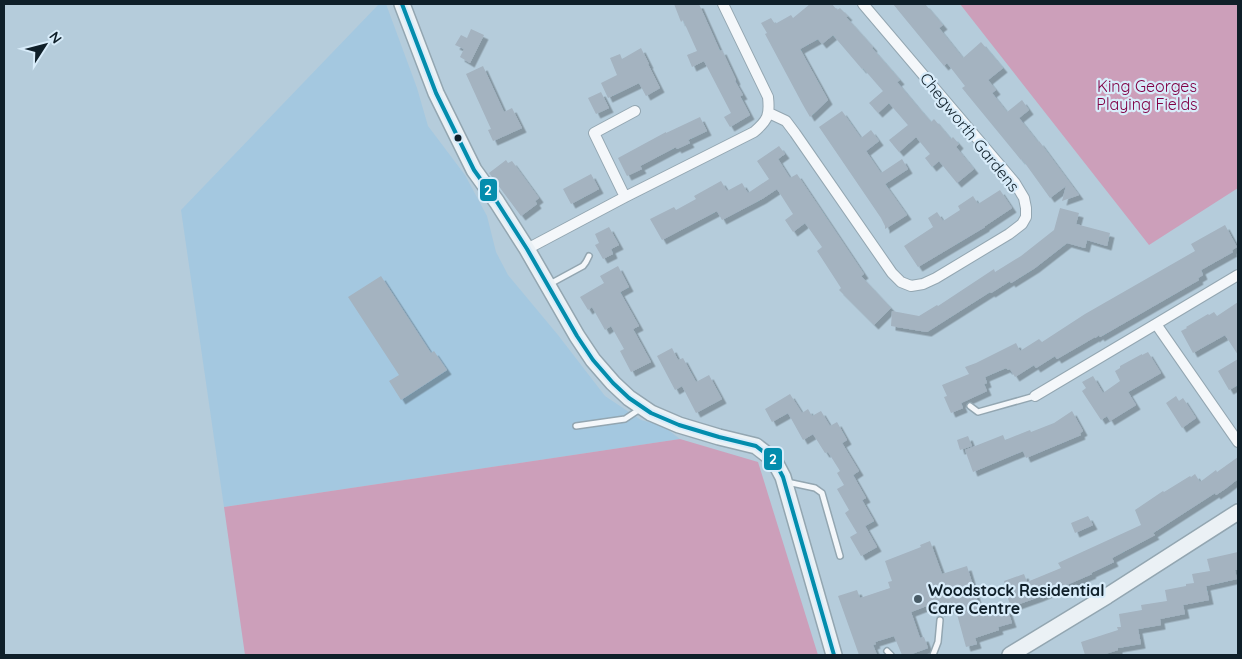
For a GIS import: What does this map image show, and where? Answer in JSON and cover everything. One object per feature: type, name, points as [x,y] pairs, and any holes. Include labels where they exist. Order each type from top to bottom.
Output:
[{"type":"street","points":[[402,4],[436,92],[474,170],[527,249],[593,360],[629,398],[650,413],[719,438],[756,446],[774,460],[784,481],[834,655]]},
{"type":"street","points":[[527,249],[754,132],[763,125],[769,113],[768,97],[723,4]]},
{"type":"street","name":"Chegworth Gardens","points":[[769,113],[786,121],[796,133],[892,273],[901,282],[911,286],[923,284],[936,278],[1009,234],[1022,224],[1026,217],[1026,208],[1024,198],[1015,183],[863,4]]},
{"type":"street","points":[[625,197],[594,133],[635,112]]},
{"type":"street","points":[[1035,396],[1238,275]]},
{"type":"street","points":[[1156,324],[1238,442]]},
{"type":"street","points":[[1010,655],[1107,596],[1238,512]]},
{"type":"lane","points":[[548,285],[583,266],[589,256]]},
{"type":"lane","points":[[970,406],[978,412],[1035,396]]},
{"type":"lane","points":[[576,426],[625,419],[642,407]]},
{"type":"lane","points":[[784,481],[814,488],[822,493],[840,556]]},
{"type":"lane","points":[[933,655],[938,642],[940,620]]},
{"type":"shaded area","points":[[379,4],[386,4],[417,88],[428,126],[465,175],[487,216],[496,252],[508,275],[605,396],[641,420],[663,426],[680,439],[224,507],[181,210]]},
{"type":"green space","name":"King Georges Playing Fields","points":[[960,4],[1238,4],[1238,188],[1149,245]]},
{"type":"green space","points":[[680,439],[758,462],[818,655],[245,655],[224,507]]},
{"type":"building","points":[[674,4],[699,4],[720,51],[722,50],[743,95],[740,96],[750,115],[730,127],[724,117],[731,113],[704,61],[692,67],[687,55],[697,51],[683,20],[681,22]]},
{"type":"building","points":[[810,4],[832,4],[837,10],[840,8],[848,16],[846,17],[900,80],[897,82],[917,106],[931,122],[934,119],[951,139],[953,137],[959,144],[956,147],[974,169],[957,183],[939,161],[932,167],[925,158],[930,154],[916,137],[899,152],[889,140],[908,125],[889,103],[878,113],[869,103],[883,91],[833,35],[822,44],[818,39],[800,49],[828,100],[810,117],[765,34],[767,33],[761,23],[771,18],[775,24],[791,15],[793,18]]},
{"type":"building","points":[[893,4],[925,4],[943,25],[939,28],[963,58],[981,42],[1003,68],[988,80],[996,90],[992,93],[1007,112],[1022,100],[1029,110],[1019,118],[1039,141],[1079,195],[1062,201],[1066,186],[1050,198],[1022,159],[962,88],[965,86],[947,63],[944,66]]},
{"type":"building","points":[[471,29],[484,35],[470,63],[460,57],[464,49],[455,45],[461,35],[467,38]]},
{"type":"building","points":[[641,48],[660,88],[646,96],[639,83],[608,98],[601,83],[617,75],[610,58],[620,54],[622,59]]},
{"type":"building","points":[[483,66],[504,112],[512,108],[522,128],[493,141],[488,130],[491,129],[466,74]]},
{"type":"building","points":[[601,92],[609,108],[596,114],[588,98]]},
{"type":"building","points":[[842,111],[861,138],[871,130],[879,141],[866,151],[881,173],[902,159],[908,169],[885,184],[907,215],[885,229],[881,218],[819,127]]},
{"type":"building","points":[[700,117],[707,131],[688,140],[690,143],[677,149],[676,147],[640,166],[642,169],[627,176],[618,158],[666,132]]},
{"type":"building","points":[[779,146],[785,154],[778,159],[790,178],[797,174],[864,274],[861,276],[891,308],[874,325],[839,290],[841,288],[817,251],[822,247],[805,223],[793,232],[785,220],[793,214],[777,189],[722,220],[717,211],[662,240],[650,219],[674,207],[676,210],[696,199],[694,196],[721,181],[727,191],[742,183],[748,193],[769,179],[757,161]]},
{"type":"building","points":[[506,160],[508,163],[512,161],[539,198],[535,201],[537,204],[521,216],[489,173]]},
{"type":"building","points":[[591,174],[599,189],[571,204],[563,189]]},
{"type":"building","points":[[1000,190],[1012,208],[985,227],[918,267],[904,246],[933,227],[928,218],[937,212],[943,221],[960,210],[958,206],[973,196],[978,204]]},
{"type":"building","points":[[1060,208],[1079,213],[1076,224],[1110,233],[1107,246],[1087,240],[1085,248],[1067,243],[1035,268],[1011,283],[1010,281],[990,292],[927,332],[891,326],[892,311],[919,316],[938,306],[994,269],[995,272],[1021,256],[1054,230]]},
{"type":"building","points":[[1225,225],[1237,247],[1232,250],[1233,252],[1201,270],[1203,275],[1198,278],[1199,280],[1100,337],[1099,335],[1095,337],[1057,359],[1055,356],[1036,368],[1034,365],[1015,377],[1010,369],[1006,368],[985,377],[987,383],[984,384],[987,391],[961,403],[963,408],[951,413],[944,397],[947,396],[942,385],[969,374],[965,367],[1016,343],[1020,351],[1039,339],[1042,342],[1085,314],[1195,251],[1191,244]]},
{"type":"building","points":[[609,227],[619,245],[611,249],[613,254],[603,259],[595,245],[599,243],[595,234]]},
{"type":"building","points":[[618,266],[629,287],[620,292],[639,326],[633,329],[651,362],[631,372],[620,351],[624,349],[611,326],[605,330],[592,307],[588,310],[580,297],[604,283],[600,276]]},
{"type":"building","points":[[381,276],[431,353],[434,351],[447,370],[401,400],[389,381],[399,375],[348,297]]},
{"type":"building","points":[[1238,302],[1238,355],[1225,335],[1193,353],[1181,331],[1208,314],[1214,312],[1217,316]]},
{"type":"building","points":[[672,348],[678,360],[683,358],[696,382],[709,375],[722,399],[696,413],[682,386],[675,390],[657,356]]},
{"type":"building","points":[[1148,352],[1161,373],[1128,392],[1136,405],[1110,421],[1107,416],[1101,420],[1082,391],[1086,388],[1082,382],[1093,376],[1103,393],[1120,381],[1115,371],[1120,366]]},
{"type":"building","points":[[1238,359],[1238,385],[1229,390],[1218,371]]},
{"type":"building","points":[[790,394],[802,413],[808,409],[812,416],[821,411],[830,426],[837,422],[847,440],[842,443],[859,471],[853,475],[866,498],[862,500],[874,521],[865,526],[877,547],[861,556],[850,537],[857,533],[845,513],[849,510],[837,489],[844,485],[837,473],[840,471],[828,452],[825,453],[813,434],[803,440],[788,413],[772,422],[765,409]]},
{"type":"building","points":[[1176,396],[1179,401],[1183,398],[1196,418],[1182,428],[1166,403]]},
{"type":"building","points":[[1072,411],[1083,431],[1080,433],[1081,435],[1026,458],[1023,451],[973,472],[965,450],[1003,435],[1005,440],[1030,430],[1031,432],[1054,423]]},
{"type":"building","points":[[968,436],[972,446],[960,450],[957,440]]},
{"type":"building","points":[[1238,457],[1238,479],[1216,495],[1215,493],[1153,533],[1155,535],[1112,558],[1114,562],[1092,574],[1011,607],[1004,581],[1024,574],[1027,582],[1061,568],[1058,563],[1141,525],[1135,510],[1163,491],[1195,474],[1200,482]]},
{"type":"building","points":[[1088,516],[1093,525],[1075,533],[1071,523]]},
{"type":"building","points":[[930,541],[942,574],[967,566],[982,616],[1007,608],[1012,623],[998,627],[999,630],[975,638],[977,644],[966,647],[955,607],[940,612],[937,602],[911,612],[920,638],[924,637],[928,648],[909,655],[902,655],[894,636],[875,642],[876,644],[873,645],[877,655],[859,655],[838,596],[857,590],[860,598],[890,588],[888,582],[892,581],[885,561],[921,547],[920,545]]},
{"type":"building","points":[[1238,552],[1238,570],[1235,570],[1237,579],[1206,586],[1209,600],[1183,605],[1185,614],[1160,619],[1161,625],[1138,629],[1141,644],[1118,648],[1118,650],[1102,655],[1085,655],[1081,642],[1118,630],[1117,627],[1121,627],[1119,614],[1142,610],[1141,605],[1167,601],[1165,590],[1194,583],[1192,574],[1210,571],[1207,559]]},
{"type":"transit line","name":"2","points":[[402,4],[436,93],[474,170],[527,249],[593,360],[629,398],[651,413],[679,425],[756,446],[774,460],[783,477],[834,655]]},
{"type":"place","name":"Woodstock Residential Care Centre","points":[[918,599]]}]
